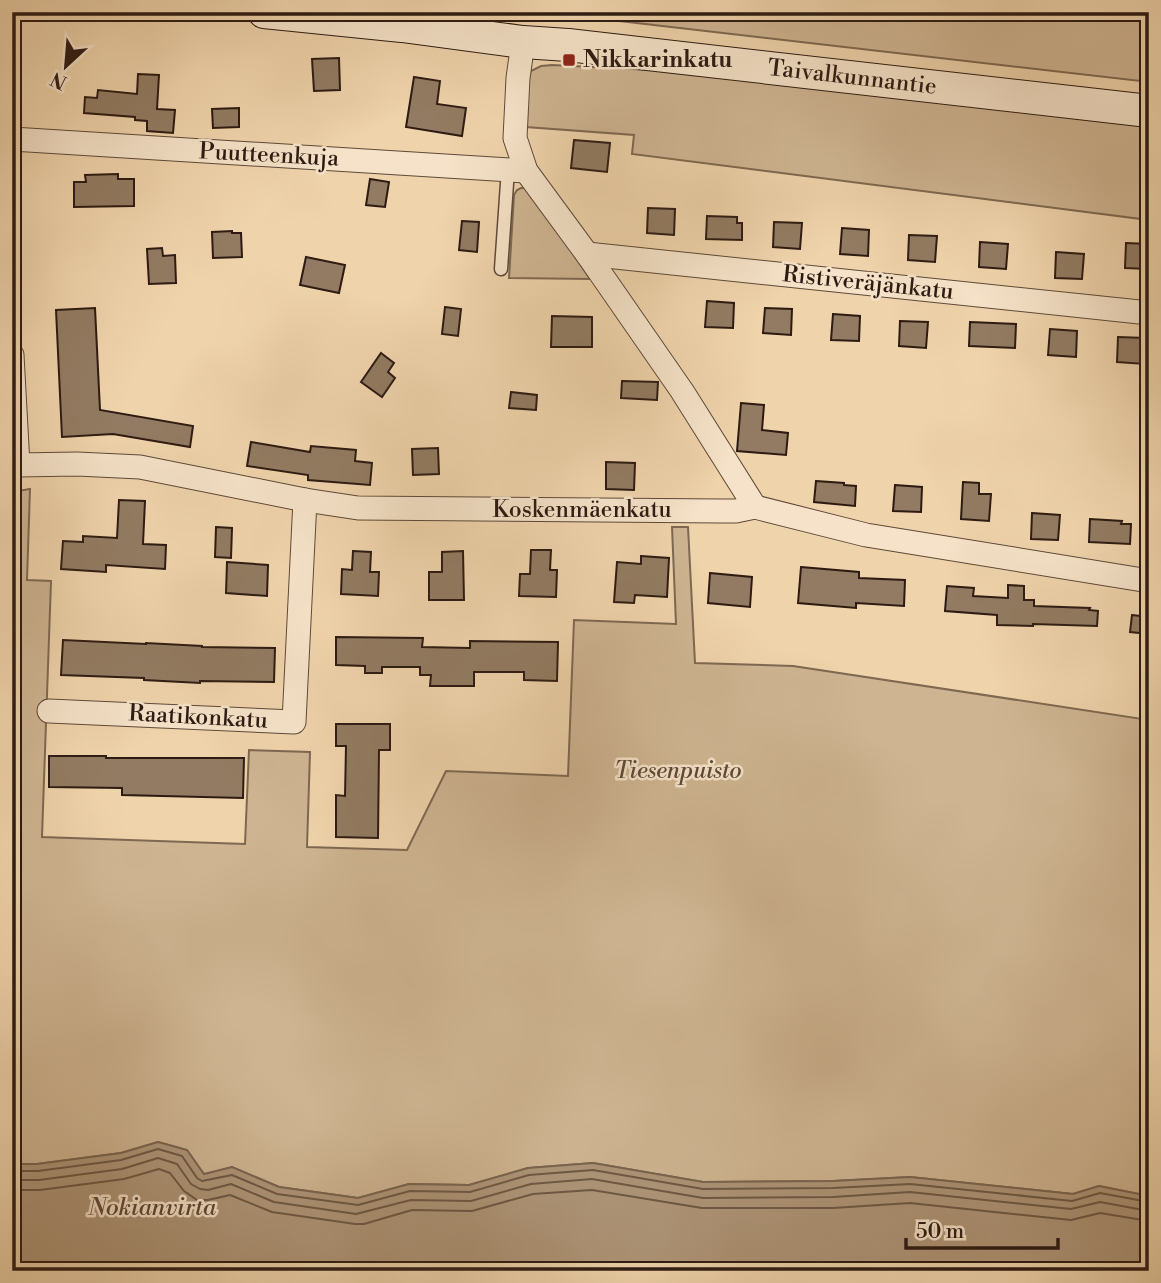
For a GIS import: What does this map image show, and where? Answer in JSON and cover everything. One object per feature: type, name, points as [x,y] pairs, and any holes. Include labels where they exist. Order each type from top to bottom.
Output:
[{"type":"main road","name":"Taivalkunnantie","points":[[264,12],[1149,111]]},
{"type":"street","points":[[523,42],[515,138],[517,170],[587,254],[682,391],[755,507]]},
{"type":"street","name":"Puutteenkuja","points":[[12,139],[517,170]]},
{"type":"street","name":"Ristiveräjänkatu","points":[[587,254],[1149,313]]},
{"type":"street","points":[[12,355],[15,466]]},
{"type":"street","name":"Koskenmäenkatu","points":[[15,466],[77,464],[140,467],[358,508],[736,511],[755,507],[866,535],[1149,581]]},
{"type":"street","name":"Raatikonkatu","points":[[49,711],[293,722],[306,500]]},
{"type":"lane","points":[[501,269],[517,170]]},
{"type":"green space","points":[[537,12],[1149,12],[1149,82],[602,19]]},
{"type":"green space","points":[[552,65],[692,72],[1149,124],[1149,220],[632,154],[634,135],[526,127],[528,78],[531,71]]},
{"type":"green space","points":[[521,188],[531,191],[590,279],[509,278],[514,195]]},
{"type":"green space","name":"Tiesenpuisto","points":[[30,489],[27,580],[51,581],[42,837],[245,844],[249,750],[310,752],[307,847],[407,850],[446,771],[568,776],[574,620],[676,624],[672,527],[688,527],[695,663],[793,666],[1149,720],[1149,1196],[1099,1186],[1073,1194],[910,1177],[833,1181],[703,1182],[593,1163],[528,1168],[469,1185],[409,1184],[358,1198],[279,1187],[232,1167],[204,1175],[187,1150],[158,1142],[121,1153],[37,1164],[12,1164],[12,492]]},
{"type":"water","name":"Nokianvirta","points":[[158,1142],[187,1150],[204,1174],[232,1167],[279,1187],[358,1198],[409,1184],[469,1185],[528,1168],[593,1163],[703,1182],[833,1181],[910,1177],[1073,1194],[1099,1186],[1149,1196],[1149,1271],[12,1271],[12,1164],[37,1164],[121,1153]]},
{"type":"building","points":[[339,58],[340,90],[314,91],[312,59]]},
{"type":"building","points":[[138,74],[159,75],[157,109],[175,110],[173,133],[147,131],[147,121],[135,120],[135,117],[84,113],[85,97],[97,98],[98,90],[137,94]]},
{"type":"building","points":[[414,77],[440,81],[437,104],[466,108],[462,136],[406,127]]},
{"type":"building","points":[[239,108],[239,127],[213,128],[212,109]]},
{"type":"building","points":[[574,140],[610,143],[607,172],[571,168]]},
{"type":"building","points":[[118,174],[118,179],[134,179],[134,206],[74,207],[74,182],[86,182],[85,175]]},
{"type":"building","points":[[370,179],[389,182],[385,207],[366,205]]},
{"type":"building","points":[[648,208],[675,209],[674,235],[647,233]]},
{"type":"building","points":[[707,216],[737,217],[737,223],[742,223],[742,240],[706,239]]},
{"type":"building","points":[[462,221],[479,222],[477,252],[459,250]]},
{"type":"building","points":[[774,222],[802,223],[800,249],[773,247]]},
{"type":"building","points":[[842,228],[869,230],[868,256],[840,254]]},
{"type":"building","points":[[212,232],[241,233],[242,257],[213,258]]},
{"type":"building","points":[[909,235],[937,236],[935,262],[908,260]]},
{"type":"building","points":[[980,242],[1008,244],[1006,269],[979,267]]},
{"type":"building","points":[[1126,243],[1149,244],[1149,269],[1125,268]]},
{"type":"building","points":[[162,248],[163,256],[175,255],[176,283],[149,284],[147,249]]},
{"type":"building","points":[[1056,252],[1084,254],[1082,279],[1055,278]]},
{"type":"building","points":[[306,257],[345,265],[339,293],[300,285]]},
{"type":"building","points":[[707,301],[734,303],[733,328],[705,327]]},
{"type":"building","points":[[445,307],[461,309],[458,336],[442,334]]},
{"type":"building","points":[[95,308],[100,410],[193,426],[190,447],[113,434],[62,437],[56,310]]},
{"type":"building","points":[[765,308],[792,309],[791,335],[763,333]]},
{"type":"building","points":[[833,314],[860,316],[859,341],[831,340]]},
{"type":"building","points":[[552,316],[592,317],[592,347],[551,347]]},
{"type":"building","points":[[900,321],[928,322],[926,348],[899,346]]},
{"type":"building","points":[[970,322],[1016,324],[1015,348],[969,346]]},
{"type":"building","points":[[1050,329],[1077,331],[1076,357],[1048,355]]},
{"type":"building","points":[[1118,337],[1146,338],[1145,364],[1117,362]]},
{"type":"building","points":[[381,353],[394,363],[388,372],[395,378],[382,397],[361,382]]},
{"type":"building","points":[[622,381],[658,382],[657,400],[621,398]]},
{"type":"building","points":[[511,392],[537,395],[536,410],[509,408]]},
{"type":"building","points":[[741,403],[764,405],[762,430],[788,433],[786,455],[737,451]]},
{"type":"building","points":[[251,442],[310,452],[311,446],[356,450],[355,461],[372,463],[370,485],[308,480],[308,475],[247,466]]},
{"type":"building","points":[[438,448],[439,474],[413,475],[412,449]]},
{"type":"building","points":[[606,462],[635,463],[634,490],[606,489]]},
{"type":"building","points":[[816,481],[856,486],[855,506],[814,502]]},
{"type":"building","points":[[963,482],[979,483],[979,494],[991,494],[989,521],[961,519]]},
{"type":"building","points":[[895,485],[922,487],[921,512],[893,511]]},
{"type":"building","points":[[119,500],[145,501],[143,544],[166,545],[165,569],[106,565],[106,572],[61,569],[63,541],[83,542],[83,536],[117,538]]},
{"type":"building","points":[[1032,513],[1060,515],[1058,540],[1031,539]]},
{"type":"building","points":[[1090,519],[1131,524],[1130,544],[1089,542]]},
{"type":"building","points":[[216,527],[232,528],[231,558],[215,557]]},
{"type":"building","points":[[531,550],[551,550],[550,570],[557,570],[556,597],[519,596],[520,574],[530,574]]},
{"type":"building","points":[[353,551],[371,552],[370,572],[379,572],[378,596],[341,594],[342,569],[352,570]]},
{"type":"building","points":[[463,551],[464,600],[429,600],[429,572],[442,572],[442,552]]},
{"type":"building","points":[[641,556],[669,558],[667,597],[635,595],[634,603],[614,602],[617,562],[641,564]]},
{"type":"building","points":[[227,562],[268,565],[267,596],[226,593]]},
{"type":"building","points":[[801,567],[859,572],[859,578],[905,580],[904,606],[856,603],[856,608],[798,603]]},
{"type":"building","points":[[710,573],[752,577],[750,607],[708,603]]},
{"type":"building","points":[[1008,585],[1024,586],[1024,600],[1034,600],[1034,606],[1090,608],[1089,610],[1098,611],[1097,626],[997,625],[997,615],[945,611],[947,586],[974,588],[973,596],[1008,598]]},
{"type":"building","points":[[1132,615],[1149,617],[1149,634],[1130,632]]},
{"type":"building","points":[[336,637],[423,638],[422,647],[470,648],[470,641],[558,642],[557,681],[524,680],[524,672],[474,672],[474,686],[430,686],[431,675],[420,675],[420,667],[382,667],[382,673],[365,673],[365,666],[336,665]]},
{"type":"building","points":[[63,640],[275,648],[274,682],[200,683],[61,675]]},
{"type":"building","points":[[336,724],[390,724],[390,750],[379,750],[378,838],[336,837],[336,795],[345,796],[346,746],[336,746]]},
{"type":"building","points":[[49,756],[244,758],[243,798],[122,795],[122,788],[49,787]]},
{"type":"place","name":"Nikkarinkatu","points":[[569,60]]}]
